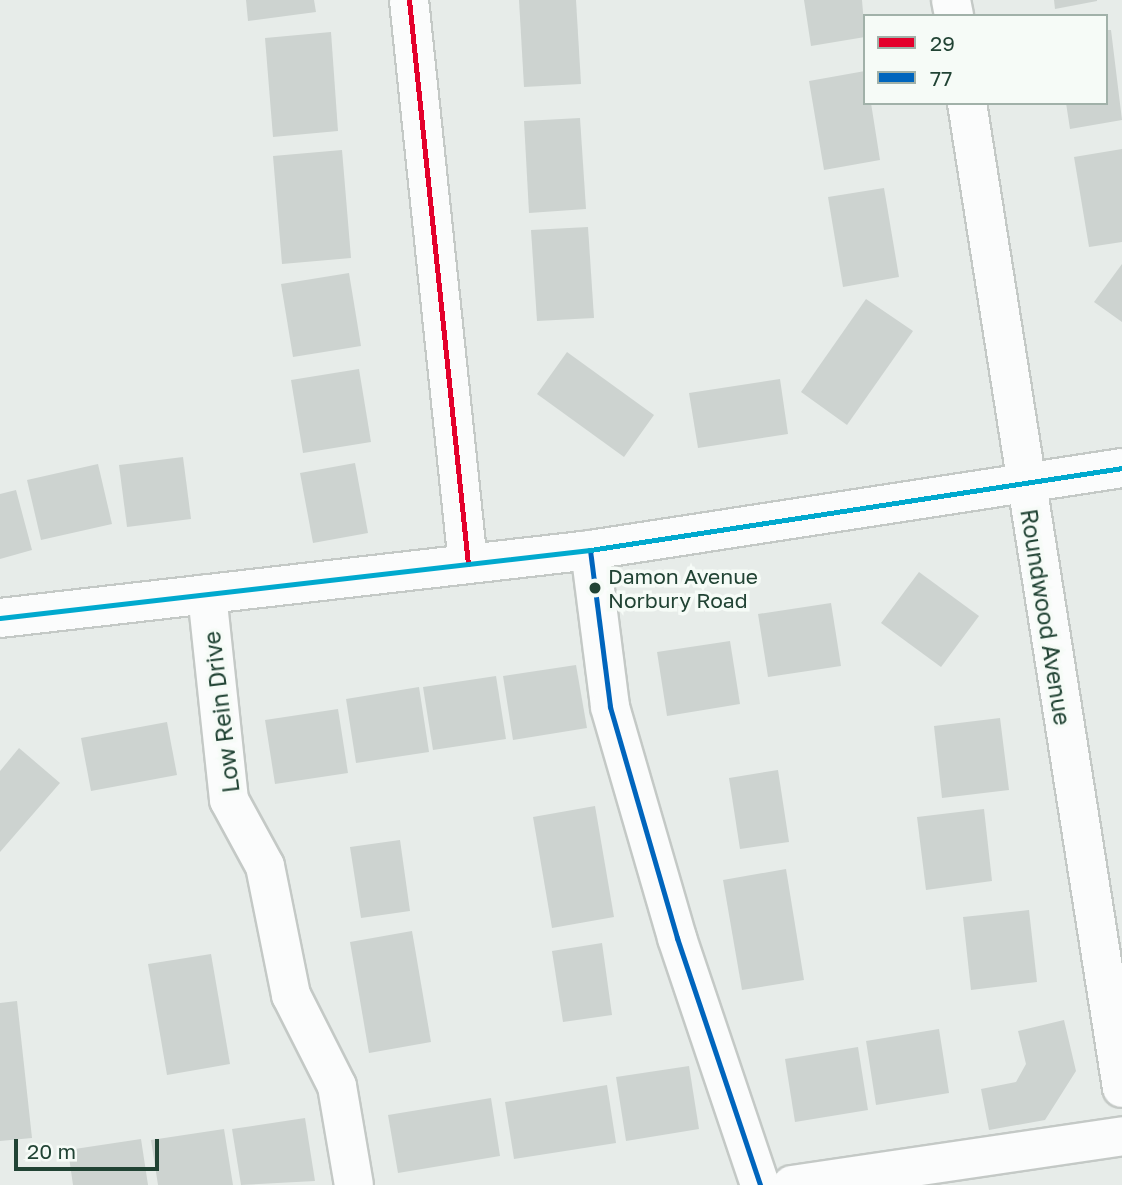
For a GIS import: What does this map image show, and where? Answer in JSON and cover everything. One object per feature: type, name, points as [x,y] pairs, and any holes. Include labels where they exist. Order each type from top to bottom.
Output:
[{"type":"street","points":[[409,0],[468,564]]},
{"type":"street","name":"Roundwood Avenue","points":[[967,105],[1024,483],[1122,1088]]},
{"type":"street","points":[[0,618],[590,551],[1122,468]]},
{"type":"street","points":[[590,551],[610,706],[677,938],[760,1185]]},
{"type":"street","name":"Low Rein Drive","points":[[207,594],[229,800],[265,866],[291,995],[337,1086],[354,1185]]},
{"type":"street","points":[[792,1185],[1122,1136]]},
{"type":"building","points":[[246,0],[314,0],[316,12],[248,21]]},
{"type":"building","points":[[519,0],[576,0],[581,84],[524,87]]},
{"type":"building","points":[[804,0],[862,0],[863,37],[811,46]]},
{"type":"building","points":[[1054,0],[1097,0],[1097,1],[1055,9]]},
{"type":"building","points":[[1108,30],[1111,30],[1122,120],[1070,129],[1066,105],[1108,105]]},
{"type":"building","points":[[331,32],[338,131],[273,137],[265,38]]},
{"type":"building","points":[[863,71],[863,105],[871,105],[880,160],[824,170],[809,81]]},
{"type":"building","points":[[580,118],[586,209],[529,213],[524,121]]},
{"type":"building","points":[[1122,149],[1122,242],[1089,247],[1074,157]]},
{"type":"building","points":[[342,150],[351,258],[282,264],[273,156]]},
{"type":"building","points":[[884,188],[899,277],[843,287],[828,197]]},
{"type":"building","points":[[588,227],[594,318],[537,321],[531,230]]},
{"type":"building","points":[[1122,264],[1122,322],[1094,302]]},
{"type":"building","points":[[349,273],[361,346],[293,357],[281,284]]},
{"type":"building","points":[[866,299],[913,331],[847,425],[801,392]]},
{"type":"building","points":[[567,352],[654,415],[624,457],[537,394]]},
{"type":"building","points":[[359,369],[371,442],[303,453],[291,380]]},
{"type":"building","points":[[780,379],[788,434],[698,448],[689,393]]},
{"type":"building","points":[[183,457],[191,519],[127,527],[119,465]]},
{"type":"building","points":[[355,463],[368,533],[313,543],[300,473]]},
{"type":"building","points":[[98,464],[112,524],[41,540],[27,480]]},
{"type":"building","points":[[16,490],[32,550],[0,559],[0,494]]},
{"type":"building","points":[[919,572],[979,616],[941,667],[881,623]]},
{"type":"building","points":[[831,603],[841,666],[768,677],[758,614]]},
{"type":"building","points":[[730,641],[740,704],[667,716],[657,652]]},
{"type":"building","points":[[576,665],[587,728],[513,740],[503,676]]},
{"type":"building","points":[[496,676],[506,739],[433,750],[423,687]]},
{"type":"building","points":[[419,687],[429,752],[356,763],[346,699]]},
{"type":"building","points":[[338,709],[348,773],[275,784],[265,720]]},
{"type":"building","points":[[1000,718],[1009,790],[942,798],[934,726]]},
{"type":"building","points":[[167,722],[177,775],[91,791],[81,738]]},
{"type":"building","points":[[19,748],[60,783],[0,852],[0,771]]},
{"type":"building","points":[[778,770],[789,842],[740,849],[729,778]]},
{"type":"building","points":[[595,806],[614,917],[552,928],[533,817]]},
{"type":"building","points":[[984,809],[992,881],[926,890],[917,817]]},
{"type":"building","points":[[400,840],[410,911],[361,918],[350,847]]},
{"type":"building","points":[[786,869],[804,980],[742,990],[723,880]]},
{"type":"building","points":[[1029,910],[1037,982],[971,990],[963,917]]},
{"type":"building","points":[[412,931],[431,1042],[369,1053],[350,942]]},
{"type":"building","points":[[602,943],[612,1015],[563,1022],[552,951]]},
{"type":"building","points":[[211,954],[230,1064],[167,1075],[148,964]]},
{"type":"building","points":[[17,1001],[32,1138],[0,1141],[0,1003]]},
{"type":"building","points":[[1064,1020],[1076,1071],[1045,1120],[989,1130],[981,1089],[1016,1082],[1026,1064],[1018,1031]]},
{"type":"building","points":[[939,1029],[949,1093],[876,1105],[866,1041]]},
{"type":"building","points":[[858,1047],[868,1110],[795,1122],[785,1059]]},
{"type":"building","points":[[689,1066],[699,1129],[626,1141],[616,1077]]},
{"type":"building","points":[[607,1085],[616,1143],[514,1159],[505,1102]]},
{"type":"building","points":[[491,1098],[500,1156],[398,1173],[388,1115]]},
{"type":"building","points":[[305,1118],[315,1181],[241,1185],[232,1129]]},
{"type":"building","points":[[224,1129],[233,1185],[158,1185],[151,1140]]},
{"type":"building","points":[[141,1139],[148,1185],[73,1185],[68,1150]]},
{"type":"transit line","name":"29","points":[[409,0],[468,564]]},
{"type":"transit line","points":[[0,618],[590,550],[1122,468]]},
{"type":"transit line","name":"77","points":[[590,550],[610,707],[677,938],[760,1185]]},
{"type":"place","name":"Damon Avenue Norbury Road","points":[[595,588]]}]
